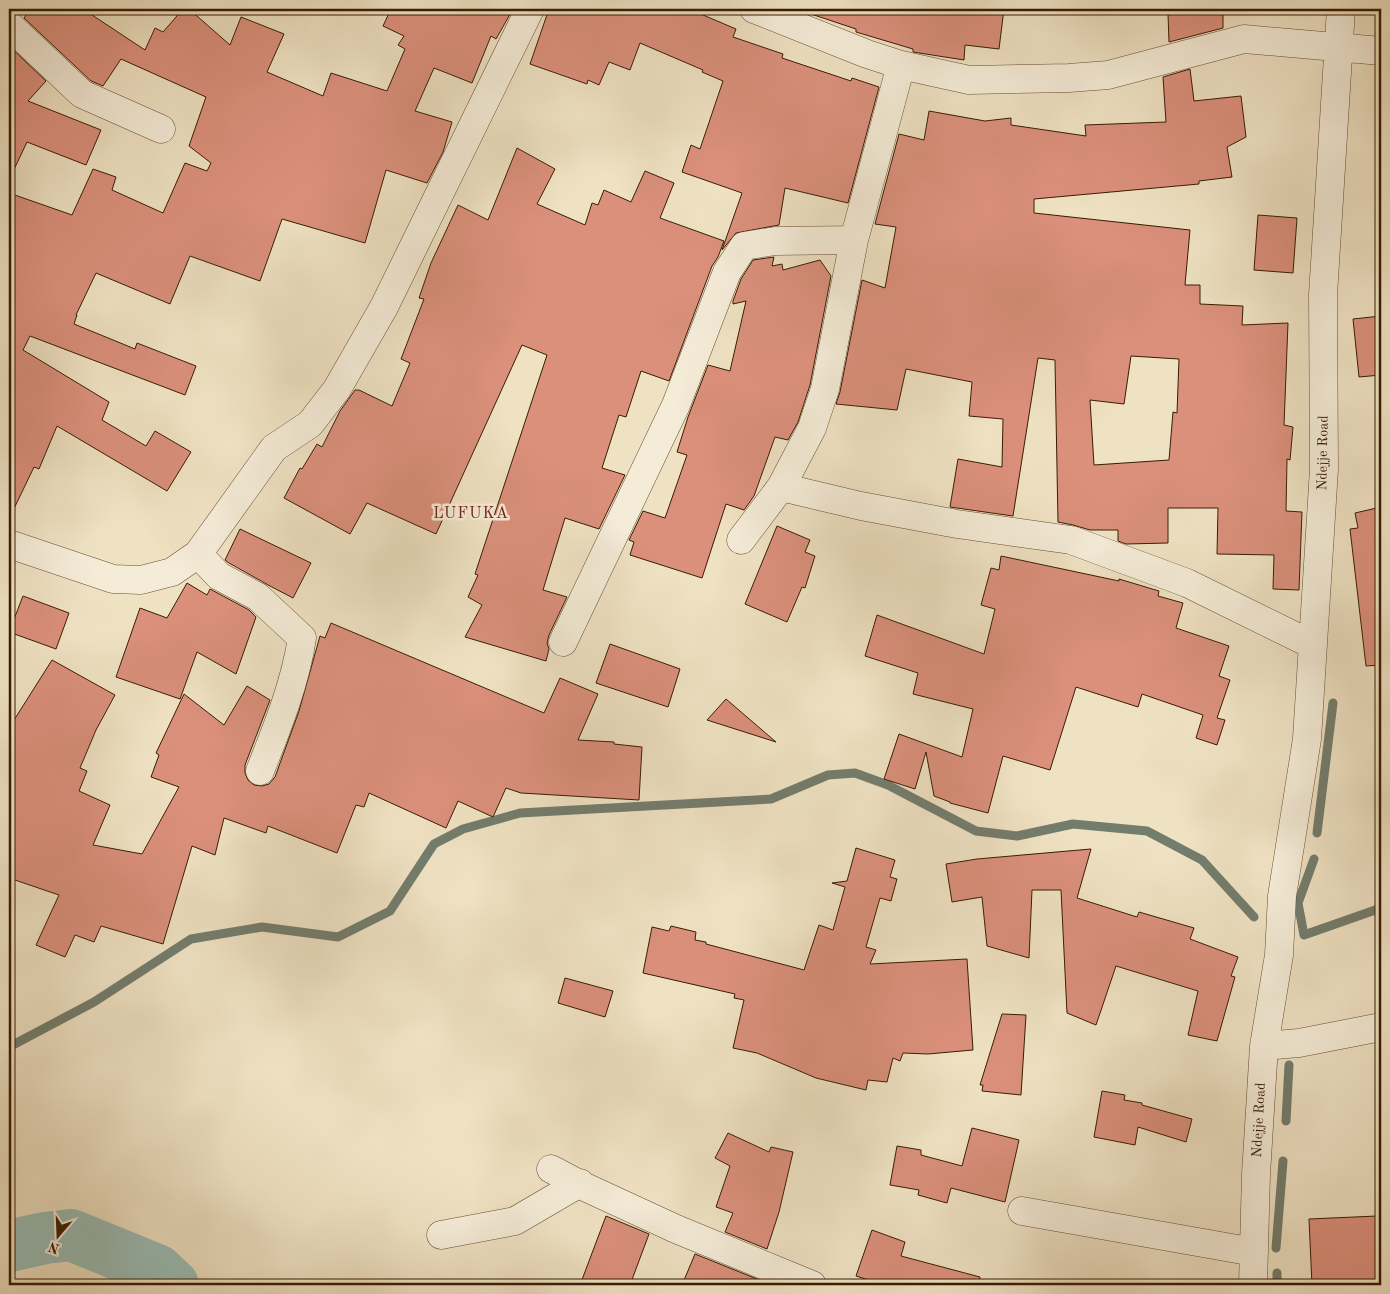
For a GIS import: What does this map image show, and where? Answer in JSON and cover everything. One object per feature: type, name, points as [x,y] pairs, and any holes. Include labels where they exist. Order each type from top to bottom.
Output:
[{"type":"street","points":[[9,544],[113,579],[141,580],[172,572],[198,554],[274,448],[310,424],[337,390],[384,307],[530,9]]},
{"type":"street","points":[[754,9],[783,15],[866,54],[901,65],[969,80],[1108,76],[1244,38],[1381,51]]},
{"type":"street","name":"Ndejje Road","points":[[1253,1285],[1256,1174],[1264,1046],[1279,955],[1282,896],[1307,739],[1324,469],[1323,295],[1340,9]]},
{"type":"street","points":[[9,25],[82,94],[161,129]]},
{"type":"street","points":[[741,540],[781,487],[812,428],[825,389],[854,240],[901,65]]},
{"type":"street","points":[[562,642],[676,405],[727,272],[744,246],[775,241],[854,240]]},
{"type":"street","points":[[781,487],[861,506],[938,520],[1071,540],[1187,583],[1312,645]]},
{"type":"street","points":[[198,554],[219,576],[258,597],[302,638],[299,658],[283,714],[260,771]]},
{"type":"street","points":[[1264,1046],[1299,1043],[1381,1027]]},
{"type":"street","points":[[551,1169],[676,1229],[812,1285]]},
{"type":"street","points":[[441,1235],[515,1221],[580,1184]]},
{"type":"street","points":[[1022,1211],[1254,1252]]},
{"type":"building","points":[[30,9],[83,9],[145,50],[155,28],[163,32],[183,9],[189,9],[230,45],[241,17],[284,34],[267,72],[323,96],[331,73],[387,91],[405,49],[398,45],[404,36],[383,26],[391,9],[513,9],[496,39],[491,36],[472,83],[434,68],[415,111],[452,122],[443,152],[427,183],[386,170],[365,243],[282,219],[260,281],[190,256],[170,304],[96,273],[76,315],[74,324],[135,349],[137,343],[196,366],[185,395],[30,336],[23,350],[109,402],[102,420],[146,446],[155,431],[191,452],[167,491],[57,426],[39,469],[34,467],[9,519],[9,193],[72,215],[93,169],[116,177],[112,190],[163,213],[185,163],[207,171],[211,163],[189,146],[206,97],[121,59],[103,86],[91,81],[24,18]]},
{"type":"building","points":[[549,9],[689,9],[736,29],[733,37],[783,54],[782,58],[851,81],[852,78],[879,87],[848,203],[785,188],[779,225],[736,233],[722,250],[742,193],[682,172],[691,145],[700,149],[723,81],[702,72],[703,70],[640,43],[630,70],[609,62],[599,85],[588,80],[587,84],[530,64]]},
{"type":"building","points":[[808,9],[1004,9],[999,49],[965,45],[964,60],[913,52],[913,49],[856,32],[856,29],[808,13]]},
{"type":"building","points":[[1188,9],[1223,9],[1223,28],[1169,42],[1168,14],[1188,13]]},
{"type":"building","points":[[9,46],[46,81],[28,101],[101,130],[86,165],[27,142],[9,180]]},
{"type":"building","points":[[1190,69],[1194,101],[1241,96],[1246,137],[1227,147],[1232,177],[1199,181],[1199,184],[1034,199],[1034,213],[1190,230],[1185,285],[1200,285],[1200,304],[1243,306],[1242,325],[1288,323],[1284,425],[1293,427],[1290,460],[1287,459],[1286,511],[1302,512],[1299,590],[1273,589],[1274,555],[1217,554],[1218,508],[1168,508],[1168,543],[1126,544],[1118,541],[1118,530],[1090,530],[1058,522],[1055,360],[1038,358],[1013,516],[950,507],[958,459],[1002,467],[1003,419],[969,416],[972,382],[906,369],[897,410],[836,404],[862,280],[885,288],[896,227],[875,224],[899,134],[924,140],[929,111],[985,121],[1011,118],[1011,125],[1086,136],[1085,125],[1166,122],[1163,77]],"holes":[[[1131,356],[1179,359],[1177,413],[1173,412],[1169,460],[1094,465],[1090,400],[1124,404]]]},
{"type":"building","points":[[517,148],[555,169],[537,204],[585,225],[592,203],[598,205],[604,190],[631,202],[645,171],[674,183],[660,218],[724,241],[718,257],[712,266],[669,381],[641,371],[626,417],[619,415],[602,468],[625,475],[599,529],[565,518],[543,590],[567,597],[549,635],[547,643],[549,649],[546,661],[465,637],[482,605],[468,597],[478,575],[475,574],[547,355],[522,345],[436,534],[367,503],[350,534],[284,498],[300,468],[302,469],[317,444],[322,447],[340,411],[355,390],[359,390],[392,406],[410,363],[401,359],[424,299],[419,298],[431,263],[458,205],[488,220]]},
{"type":"building","points":[[1258,215],[1297,218],[1293,273],[1254,270]]},
{"type":"building","points":[[774,257],[772,266],[782,264],[783,270],[820,260],[831,276],[810,385],[798,422],[788,440],[775,437],[754,496],[744,510],[726,504],[702,578],[630,555],[634,542],[629,540],[643,511],[665,518],[687,455],[677,452],[708,365],[730,371],[746,301],[733,304],[741,279],[753,260]]},
{"type":"building","points":[[1381,316],[1381,375],[1359,377],[1353,319]]},
{"type":"building","points":[[1381,507],[1381,665],[1366,666],[1350,529],[1358,528],[1355,513]]},
{"type":"building","points":[[777,526],[810,540],[805,552],[815,556],[805,588],[802,587],[787,622],[745,604]]},
{"type":"building","points":[[240,529],[311,563],[293,598],[225,560]]},
{"type":"building","points":[[1001,556],[1119,581],[1119,579],[1159,591],[1158,596],[1183,603],[1176,628],[1229,646],[1219,676],[1230,680],[1217,718],[1225,720],[1217,745],[1196,738],[1203,715],[1142,694],[1138,707],[1076,687],[1050,770],[1003,756],[988,813],[950,803],[934,796],[926,752],[915,789],[884,779],[899,734],[962,757],[973,709],[913,694],[918,673],[865,656],[877,615],[984,654],[995,609],[981,605],[991,568],[999,570]]},
{"type":"building","points":[[187,583],[207,595],[210,589],[249,610],[256,617],[236,674],[197,652],[180,699],[116,677],[140,608],[167,618]]},
{"type":"building","points":[[23,596],[69,613],[56,649],[9,632]]},
{"type":"building","points":[[331,623],[544,713],[560,678],[598,694],[578,740],[614,742],[614,744],[642,747],[639,800],[521,793],[506,788],[493,817],[458,801],[446,828],[369,793],[364,807],[356,805],[337,853],[268,826],[266,833],[224,818],[215,855],[192,846],[163,944],[101,926],[94,942],[75,935],[65,957],[36,945],[59,895],[9,878],[9,728],[52,660],[115,695],[96,730],[80,768],[87,771],[79,791],[110,805],[93,845],[142,854],[179,787],[151,777],[159,755],[156,753],[184,694],[224,725],[247,686],[270,700],[245,765],[245,773],[248,780],[254,785],[262,786],[269,784],[275,777],[299,711],[320,636],[325,638]]},
{"type":"building","points":[[610,644],[680,669],[668,707],[596,683]]},
{"type":"building","points":[[726,699],[776,742],[707,720]]},
{"type":"building","points":[[856,848],[895,860],[890,877],[897,879],[891,901],[880,898],[866,947],[876,950],[870,964],[967,959],[973,1050],[928,1054],[903,1053],[900,1061],[893,1058],[887,1082],[868,1080],[866,1090],[816,1078],[757,1053],[733,1048],[744,1000],[734,998],[735,994],[643,973],[652,927],[669,931],[671,926],[696,932],[695,940],[706,942],[706,944],[804,970],[819,925],[833,930],[845,887],[832,883],[847,881]]},
{"type":"building","points":[[1091,849],[1077,898],[1137,917],[1139,912],[1194,928],[1190,939],[1238,957],[1231,976],[1235,977],[1217,1041],[1188,1035],[1198,991],[1116,966],[1096,1025],[1067,1013],[1061,890],[1032,890],[1029,958],[987,946],[982,897],[952,902],[946,864],[977,859]]},
{"type":"building","points":[[565,978],[613,991],[605,1017],[558,1003]]},
{"type":"building","points":[[1002,1014],[1026,1015],[1021,1095],[982,1091],[983,1085],[980,1085]]},
{"type":"building","points":[[1102,1091],[1125,1095],[1124,1100],[1142,1103],[1142,1105],[1192,1119],[1186,1142],[1138,1127],[1135,1145],[1094,1137]]},
{"type":"building","points":[[972,1128],[1019,1140],[1005,1202],[951,1188],[947,1203],[918,1195],[919,1190],[890,1185],[897,1146],[921,1150],[921,1155],[962,1166]]},
{"type":"building","points":[[728,1133],[769,1152],[771,1147],[793,1152],[779,1212],[767,1249],[725,1232],[733,1213],[716,1207],[730,1166],[715,1158]]},
{"type":"building","points":[[606,1216],[649,1234],[630,1285],[580,1285]]},
{"type":"building","points":[[1377,1216],[1381,1285],[1312,1285],[1309,1219]]},
{"type":"building","points":[[872,1230],[905,1242],[901,1256],[980,1277],[979,1285],[884,1285],[856,1276]]},
{"type":"building","points":[[695,1254],[757,1279],[755,1285],[682,1285]]},
{"type":"waterway","points":[[1317,833],[1333,703]]},
{"type":"waterway","points":[[9,1047],[94,1002],[191,939],[262,927],[338,937],[390,911],[434,844],[463,829],[520,813],[771,799],[828,775],[855,773],[888,785],[976,831],[1017,836],[1073,824],[1147,831],[1202,860],[1254,917]]},
{"type":"waterway","points":[[1314,859],[1298,903],[1304,935],[1381,908]]},
{"type":"waterway","points":[[1286,1121],[1289,1065]]},
{"type":"waterway","points":[[1276,1248],[1283,1161]]},
{"type":"waterway","points":[[9,1246],[45,1238],[71,1235],[157,1270],[173,1285]]},
{"type":"waterway","points":[[1277,1273],[1277,1285]]},
{"type":"district","name":"LUFUKA","points":[[471,514]]}]
